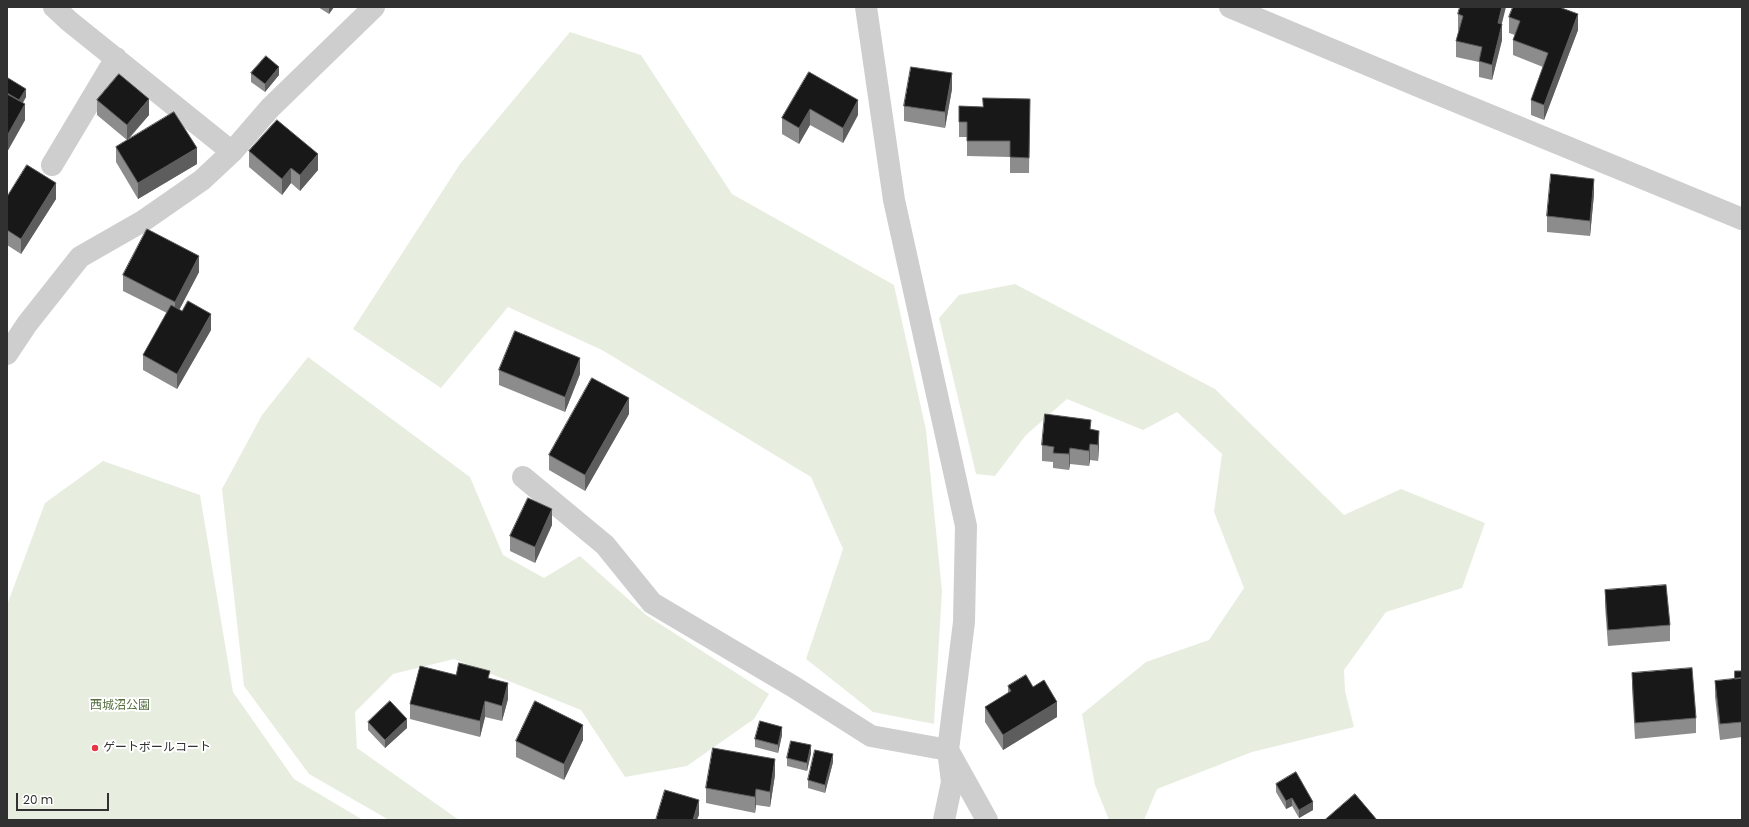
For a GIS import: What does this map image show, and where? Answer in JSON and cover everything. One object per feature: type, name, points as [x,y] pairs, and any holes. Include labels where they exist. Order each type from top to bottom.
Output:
[{"type":"street","points":[[54,7],[69,21],[232,152]]},
{"type":"street","points":[[7,354],[27,324],[80,257],[149,217],[202,180],[232,152],[270,108],[374,7]]},
{"type":"street","points":[[866,7],[894,200],[966,526],[964,622],[948,750],[952,782],[944,820]]},
{"type":"street","points":[[1230,7],[1742,219]]},
{"type":"street","points":[[52,165],[116,58]]},
{"type":"street","points":[[523,477],[605,545],[652,603],[794,687],[871,736],[948,750]]},
{"type":"street","points":[[948,750],[987,820]]},
{"type":"green space","points":[[570,32],[641,55],[732,194],[894,285],[926,430],[942,591],[934,724],[873,712],[806,659],[843,549],[811,477],[602,350],[508,307],[441,388],[353,329],[460,164]]},
{"type":"green space","points":[[1015,284],[1215,389],[1344,515],[1401,489],[1485,523],[1462,588],[1386,612],[1344,670],[1345,691],[1354,727],[1252,752],[1157,789],[1144,820],[1109,820],[1095,785],[1082,714],[1146,662],[1209,640],[1244,588],[1214,512],[1222,454],[1177,412],[1143,430],[1067,399],[1026,435],[995,476],[976,474],[939,318],[959,295]]},
{"type":"green space","points":[[308,357],[470,477],[503,555],[544,578],[580,556],[646,615],[769,694],[754,719],[687,766],[625,777],[581,710],[454,659],[393,674],[355,712],[357,748],[459,820],[389,820],[309,774],[244,686],[222,489],[262,415]]},
{"type":"green space","name":"西城沼公園","points":[[103,461],[200,495],[233,692],[294,779],[363,820],[7,820],[7,605],[45,503]]},
{"type":"building","points":[[1460,7],[1502,7],[1498,23],[1502,24],[1492,65],[1479,61],[1482,47],[1456,41],[1463,16],[1458,14]]},
{"type":"building","points":[[1513,7],[1559,7],[1578,14],[1544,105],[1531,100],[1548,53],[1513,40],[1520,21],[1509,17]]},
{"type":"building","points":[[266,56],[279,67],[265,84],[251,73]]},
{"type":"building","points":[[911,67],[952,73],[945,112],[904,106]]},
{"type":"building","points":[[809,72],[858,100],[843,128],[810,109],[799,128],[782,118]]},
{"type":"building","points":[[119,74],[149,99],[127,125],[97,100]]},
{"type":"building","points":[[8,78],[26,89],[19,100],[7,93]]},
{"type":"building","points":[[7,94],[25,104],[7,136]]},
{"type":"building","points":[[983,98],[1030,99],[1029,158],[1010,157],[1010,141],[967,141],[967,122],[959,122],[959,106],[983,107]]},
{"type":"building","points":[[174,112],[197,148],[138,183],[116,147]]},
{"type":"building","points":[[277,120],[318,154],[300,175],[291,168],[282,179],[249,151]]},
{"type":"building","points":[[27,165],[56,183],[21,239],[7,230],[7,197]]},
{"type":"building","points":[[1551,174],[1594,179],[1590,221],[1547,216]]},
{"type":"building","points":[[147,229],[199,256],[175,302],[123,275]]},
{"type":"building","points":[[188,301],[211,314],[177,374],[143,355],[171,305],[182,311]]},
{"type":"building","points":[[515,331],[580,358],[565,397],[499,370]]},
{"type":"building","points":[[592,378],[629,398],[585,475],[549,455]]},
{"type":"building","points":[[1045,414],[1091,420],[1090,429],[1099,431],[1098,445],[1090,444],[1089,451],[1070,448],[1069,454],[1053,453],[1054,447],[1042,445]]},
{"type":"building","points":[[528,498],[552,509],[535,547],[510,536]]},
{"type":"building","points":[[1666,585],[1670,625],[1608,630],[1605,590]]},
{"type":"building","points":[[459,663],[490,671],[488,678],[508,683],[502,706],[485,701],[480,721],[410,704],[420,666],[456,675]]},
{"type":"building","points":[[1692,668],[1696,718],[1635,723],[1632,673]]},
{"type":"building","points":[[1735,671],[1742,671],[1742,678],[1735,679]]},
{"type":"building","points":[[1026,675],[1033,687],[1044,680],[1057,702],[1003,735],[985,707],[1011,691],[1008,686]]},
{"type":"building","points":[[1742,678],[1742,722],[1720,724],[1715,681]]},
{"type":"building","points":[[390,701],[407,719],[385,740],[368,722]]},
{"type":"building","points":[[535,701],[583,725],[564,764],[516,741]]},
{"type":"building","points":[[760,721],[782,727],[778,745],[755,739]]},
{"type":"building","points":[[791,741],[811,745],[807,763],[787,758]]},
{"type":"building","points":[[713,748],[775,759],[770,792],[756,789],[755,797],[706,788]]},
{"type":"building","points":[[815,750],[833,754],[825,785],[808,780]]},
{"type":"building","points":[[1296,772],[1313,802],[1299,810],[1292,798],[1286,801],[1276,784]]},
{"type":"building","points":[[665,790],[699,800],[693,820],[656,820]]},
{"type":"building","points":[[1355,794],[1377,820],[1325,820]]},
{"type":"place","name":"ゲートボールコート","points":[[95,748]]}]
